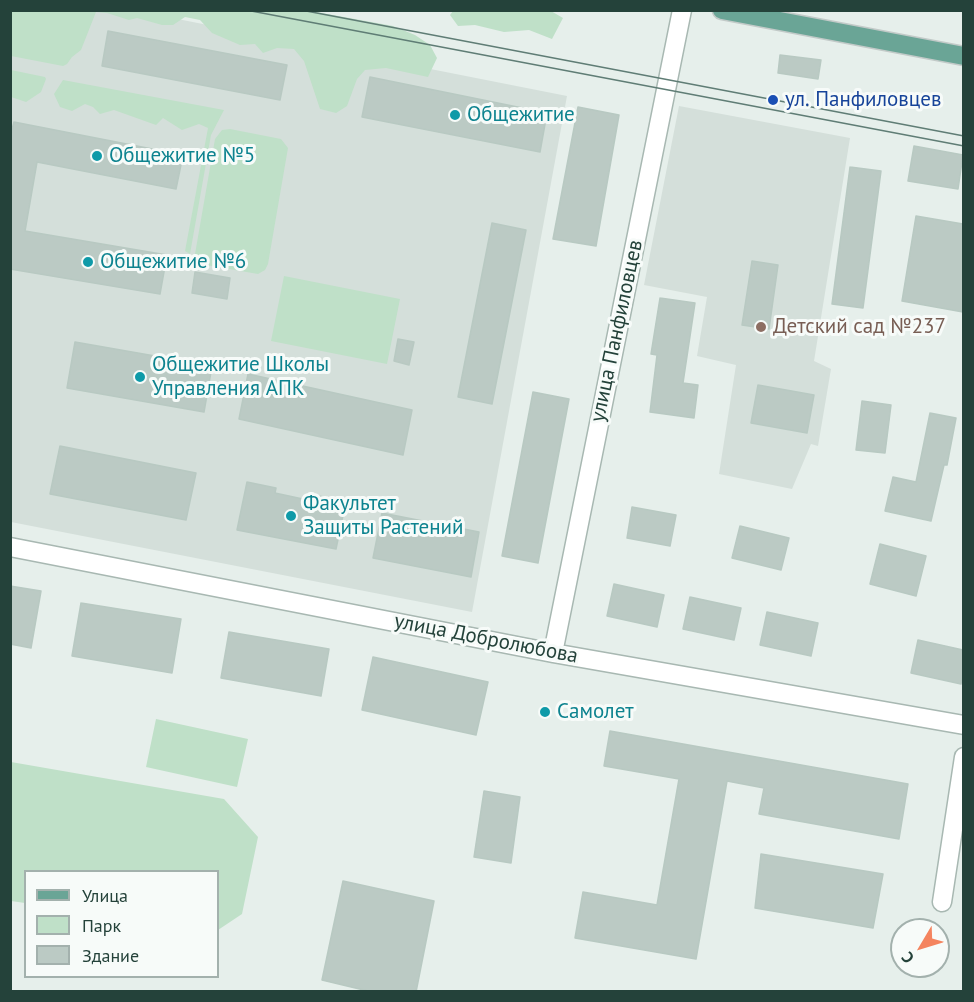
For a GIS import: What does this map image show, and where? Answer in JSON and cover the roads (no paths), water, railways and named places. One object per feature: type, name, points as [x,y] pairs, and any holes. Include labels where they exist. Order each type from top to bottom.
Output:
[{"type":"main road","points":[[722,10],[963,56]]},
{"type":"street","name":"улица Панфиловцев","points":[[553,653],[682,10]]},
{"type":"street","name":"улица Добролюбова","points":[[10,547],[553,653],[963,725]]},
{"type":"street","points":[[942,902],[963,758]]},
{"type":"tram line","points":[[246,10],[964,146]]},
{"type":"tram line","points":[[301,10],[964,136]]},
{"type":"place","name":"ул. Панфиловцев","points":[[773,100]]},
{"type":"place","name":"Общежитие","points":[[455,115]]},
{"type":"place","name":"Общежитие №5","points":[[97,156]]},
{"type":"place","name":"Общежитие №6","points":[[88,262]]},
{"type":"place","name":"Детский сад №237","points":[[761,327]]},
{"type":"place","name":"Общежитие Школы Управления АПК","points":[[140,377]]},
{"type":"place","name":"Факультет Защиты Растений","points":[[291,516]]},
{"type":"place","name":"Самолет","points":[[545,712]]}]
